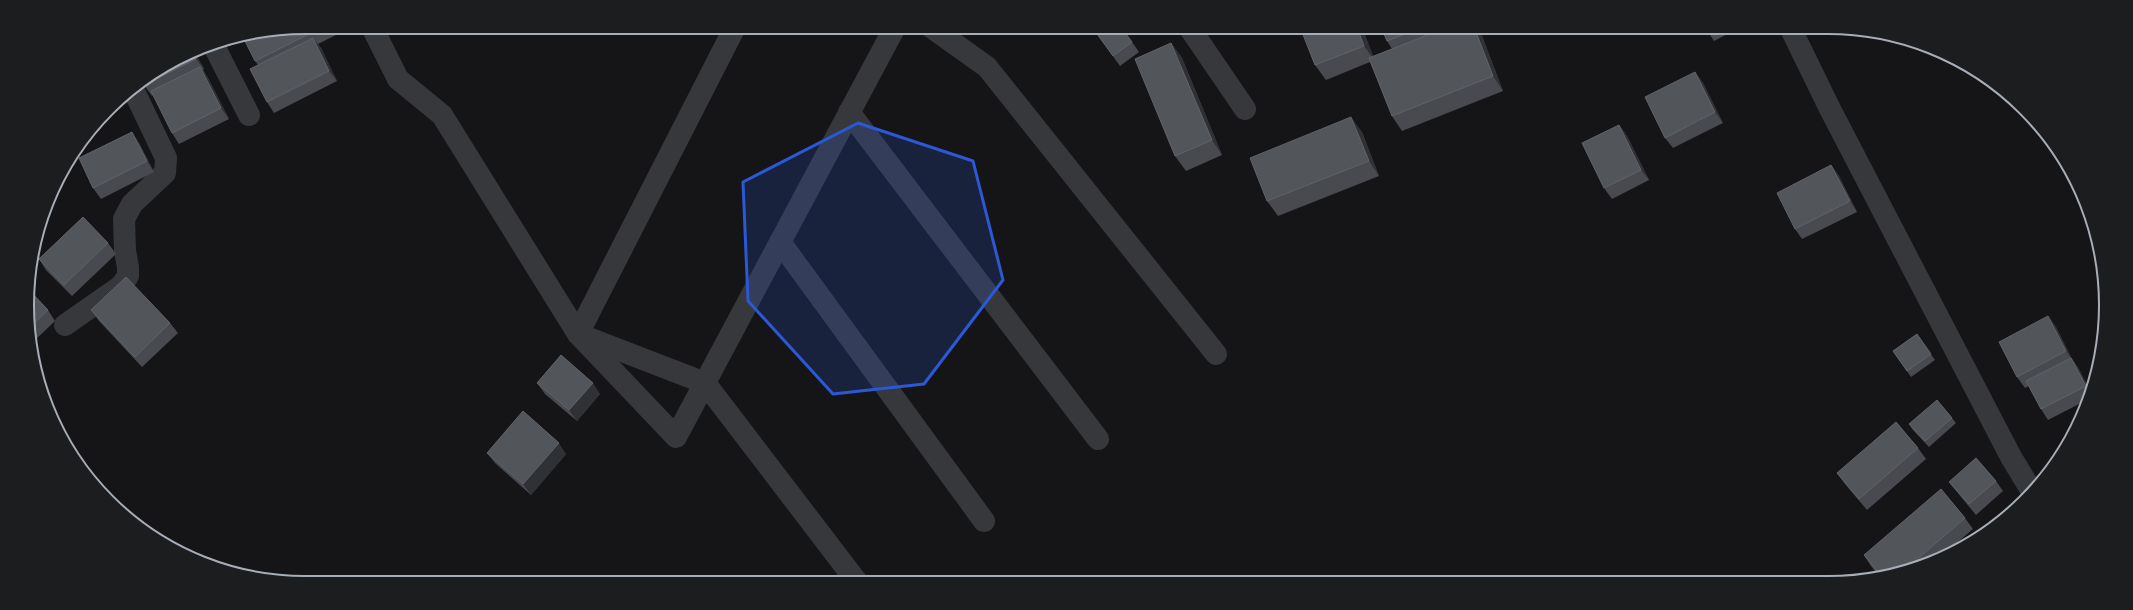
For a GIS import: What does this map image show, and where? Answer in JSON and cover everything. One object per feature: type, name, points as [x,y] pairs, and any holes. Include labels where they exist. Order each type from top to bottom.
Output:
[{"type":"street","points":[[376,34],[398,79],[442,115],[578,334],[676,437],[891,34]]},
{"type":"street","points":[[578,334],[731,34]]},
{"type":"street","points":[[941,34],[987,67],[1216,354]]},
{"type":"street","points":[[1194,34],[1245,109]]},
{"type":"street","points":[[1793,34],[1837,123],[2011,457],[2029,487]]},
{"type":"street","points":[[216,49],[250,115]]},
{"type":"street","points":[[65,325],[121,286],[128,276],[125,251],[124,219],[132,204],[165,174],[166,158],[135,94]]},
{"type":"street","points":[[849,112],[1098,439]]},
{"type":"street","points":[[780,242],[984,521]]},
{"type":"street","points":[[578,334],[705,383],[852,576]]},
{"type":"highlighted area","points":[[858,123],[973,161],[1003,280],[924,384],[833,394],[748,301],[743,182]]},
{"type":"building","points":[[309,34],[255,61],[245,41],[270,36]]},
{"type":"building","points":[[1097,34],[1126,34],[1132,42],[1113,56]]},
{"type":"building","points":[[1303,34],[1360,34],[1364,46],[1315,65]]},
{"type":"building","points":[[1384,34],[1405,34],[1387,41]]},
{"type":"building","points":[[1430,34],[1477,34],[1493,76],[1392,116],[1369,58]]},
{"type":"building","points":[[313,38],[329,71],[267,102],[250,69]]},
{"type":"building","points":[[1171,43],[1212,140],[1175,156],[1135,59]]},
{"type":"building","points":[[195,57],[196,59],[154,80],[185,62]]},
{"type":"building","points":[[200,67],[221,108],[172,133],[151,91]]},
{"type":"building","points":[[1695,72],[1715,112],[1665,138],[1645,97]]},
{"type":"building","points":[[1351,117],[1369,161],[1267,201],[1250,158]]},
{"type":"building","points":[[1619,125],[1641,170],[1604,188],[1582,143]]},
{"type":"building","points":[[132,132],[147,161],[93,188],[79,158]]},
{"type":"building","points":[[1831,165],[1850,201],[1795,229],[1777,193]]},
{"type":"building","points":[[83,217],[108,243],[64,285],[39,259]]},
{"type":"building","points":[[126,277],[170,323],[135,357],[91,310]]},
{"type":"building","points":[[35,296],[48,310],[35,322]]},
{"type":"building","points":[[2048,316],[2066,351],[2017,377],[1999,342]]},
{"type":"building","points":[[1917,334],[1931,354],[1907,371],[1893,351]]},
{"type":"building","points":[[561,355],[593,383],[569,410],[537,383]]},
{"type":"building","points":[[2071,358],[2086,386],[2041,409],[2026,381]]},
{"type":"building","points":[[1937,400],[1952,418],[1925,441],[1909,424]]},
{"type":"building","points":[[523,411],[559,443],[523,484],[487,453]]},
{"type":"building","points":[[1896,422],[1918,448],[1859,499],[1837,473]]},
{"type":"building","points":[[1976,458],[1996,481],[1969,504],[1949,482]]},
{"type":"building","points":[[1941,489],[1965,518],[1913,563],[1877,572],[1864,555]]}]
